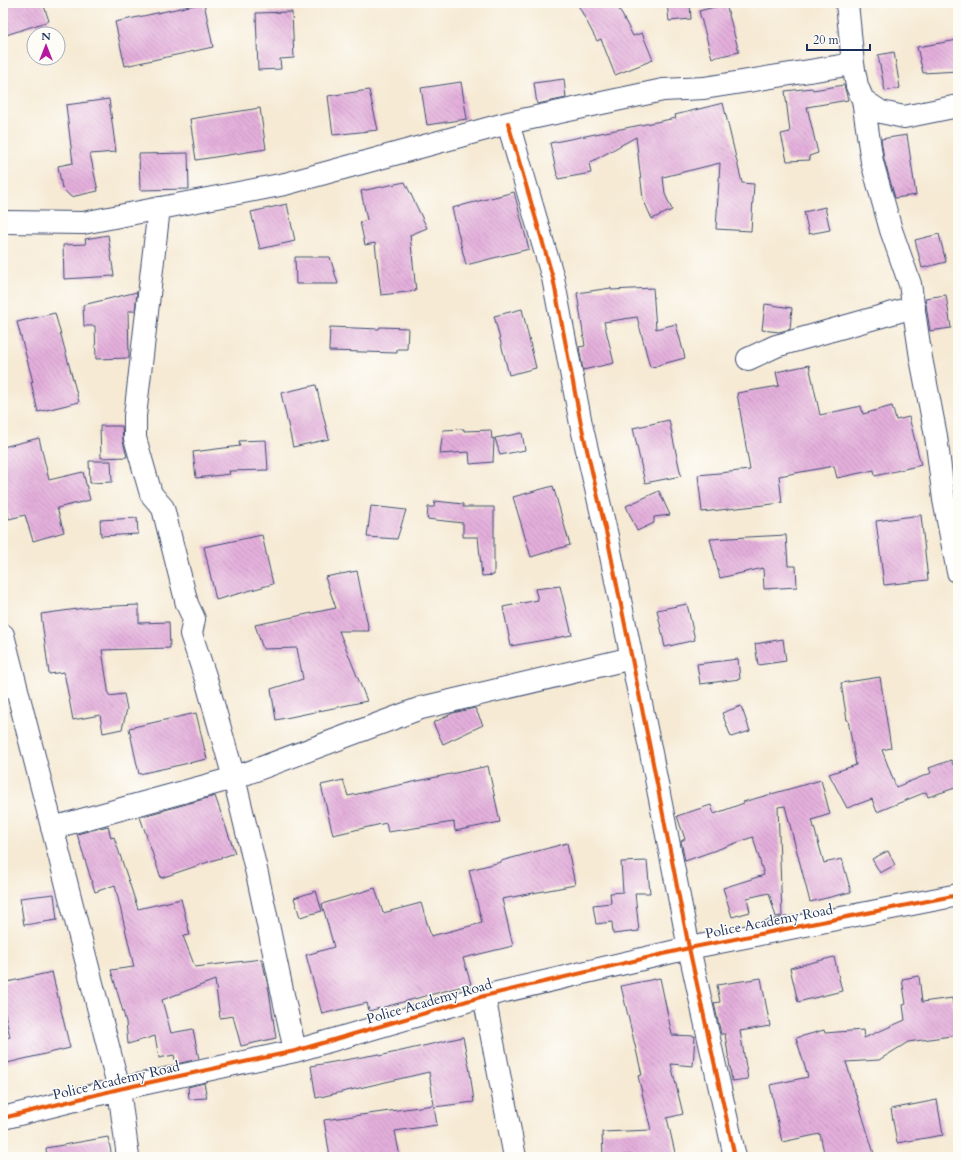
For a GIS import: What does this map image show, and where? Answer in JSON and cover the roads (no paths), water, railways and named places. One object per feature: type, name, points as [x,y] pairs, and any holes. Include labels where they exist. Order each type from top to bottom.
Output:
[{"type":"street","points":[[847,3],[853,64],[857,86],[863,100],[872,162],[891,230],[910,284],[921,358],[936,436],[944,500],[958,572]]},
{"type":"street","points":[[3,222],[84,223],[285,184],[508,123],[663,90],[704,88],[853,64]]},
{"type":"street","points":[[863,100],[881,112],[904,117],[958,106]]},
{"type":"street","points":[[508,123],[553,278],[581,424],[607,536],[632,658],[689,948],[735,1157]]},
{"type":"street","points":[[159,208],[135,416],[135,438],[151,494],[162,508],[187,604],[194,619],[191,634],[206,679],[234,778],[258,878],[295,1051]]},
{"type":"street","points":[[748,359],[776,346],[914,307]]},
{"type":"street","points":[[3,635],[119,1089],[128,1157]]},
{"type":"street","points":[[52,828],[234,778],[421,708],[632,658]]},
{"type":"street","name":"Police Academy Road","points":[[3,1118],[119,1089],[295,1051],[484,996],[689,948],[958,896]]},
{"type":"street","points":[[484,996],[515,1157]]}]
